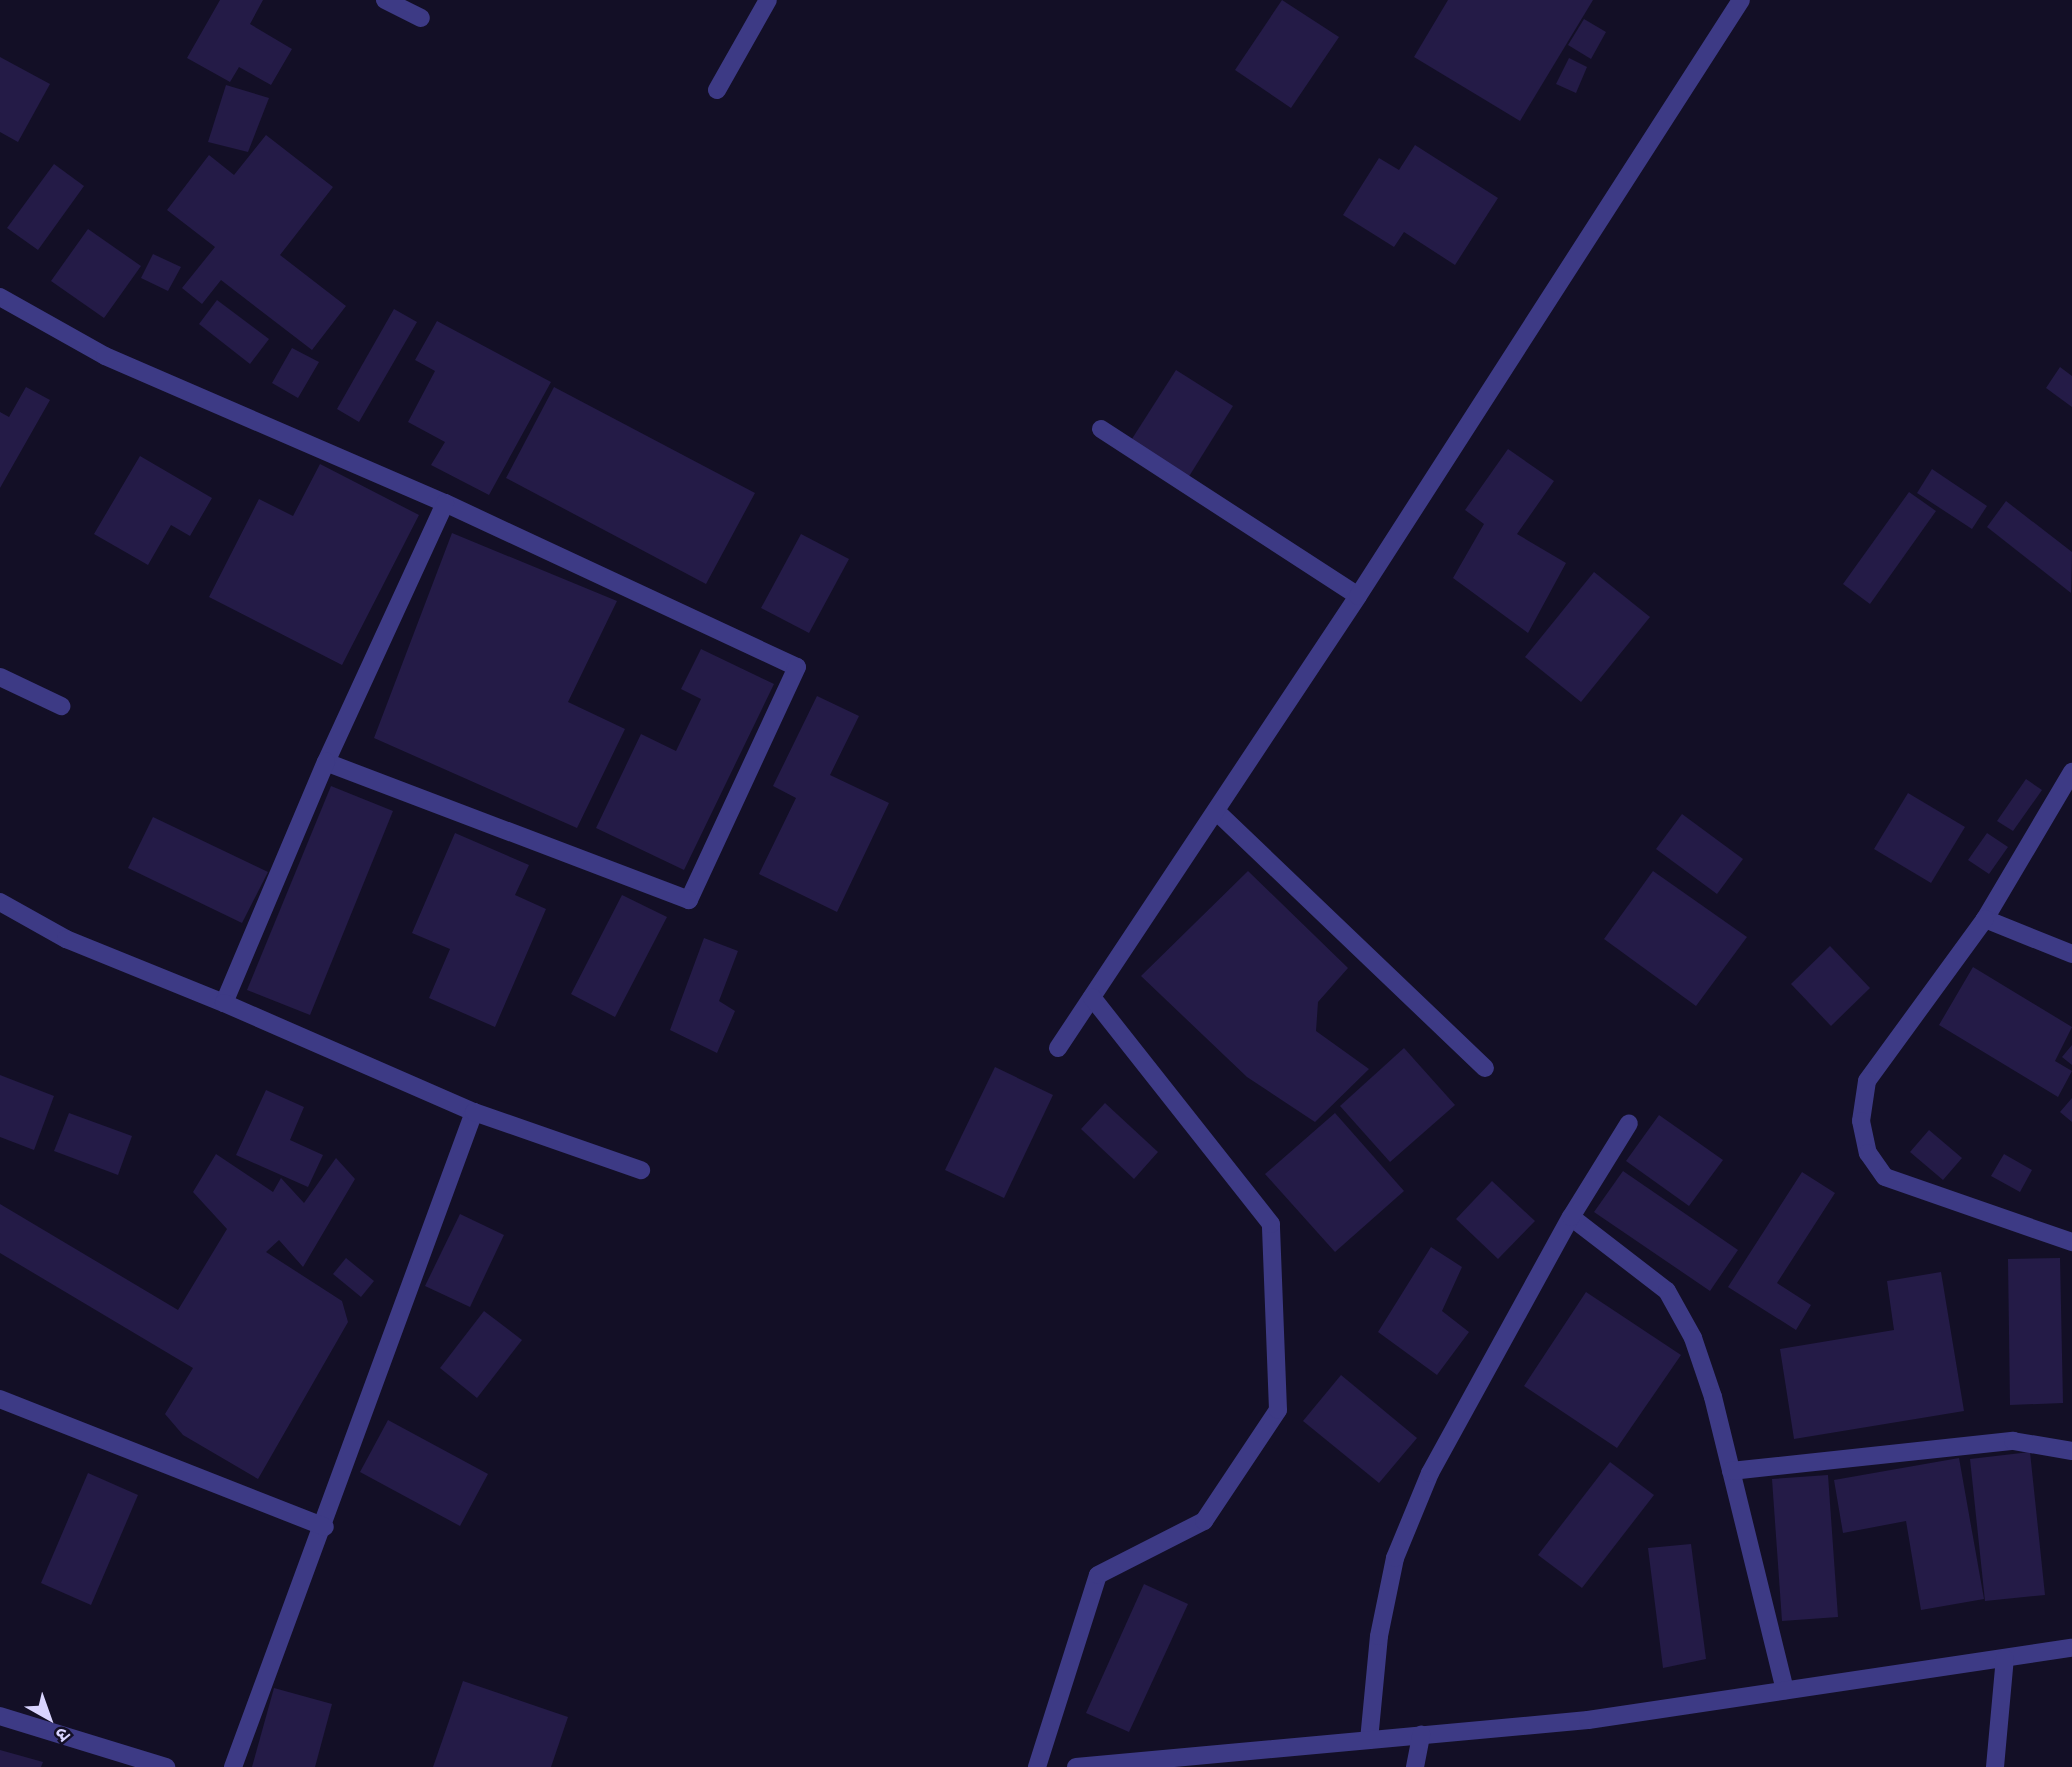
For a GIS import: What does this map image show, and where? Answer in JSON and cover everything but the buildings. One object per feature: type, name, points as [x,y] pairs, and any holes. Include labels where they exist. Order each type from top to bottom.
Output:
[{"type":"street","points":[[384,0],[421,18]]},
{"type":"street","points":[[717,90],[768,0]]},
{"type":"street","points":[[1058,1048],[1358,596],[1741,0]]},
{"type":"street","points":[[0,297],[105,356],[445,503],[797,667],[690,900],[326,762]]},
{"type":"street","points":[[1101,429],[1358,596]]},
{"type":"street","points":[[224,1003],[326,762],[445,503]]},
{"type":"street","points":[[0,677],[61,706]]},
{"type":"street","points":[[2072,772],[1985,919],[1867,1081],[1861,1121],[1868,1153],[1885,1177],[2072,1242]]},
{"type":"street","points":[[1216,811],[1485,1068]]},
{"type":"street","points":[[0,902],[66,939],[224,1003],[474,1112],[641,1170]]},
{"type":"street","points":[[1985,919],[2072,954]]},
{"type":"street","points":[[1037,1767],[1098,1576],[1204,1521],[1278,1410],[1270,1224],[1092,997]]},
{"type":"street","points":[[233,1767],[325,1527],[474,1112]]},
{"type":"street","points":[[1369,1740],[1379,1636],[1395,1558],[1430,1473],[1571,1217],[1629,1123]]},
{"type":"street","points":[[1571,1217],[1667,1291],[1693,1338],[1731,1471],[1785,1690]]},
{"type":"street","points":[[0,1399],[325,1527]]},
{"type":"street","points":[[1731,1471],[2014,1441],[2072,1451]]},
{"type":"street","points":[[1076,1767],[1588,1720],[2072,1648]]},
{"type":"street","points":[[1995,1767],[2005,1658]]},
{"type":"street","points":[[0,1716],[166,1767]]},
{"type":"street","points":[[1415,1767],[1420,1735]]}]
